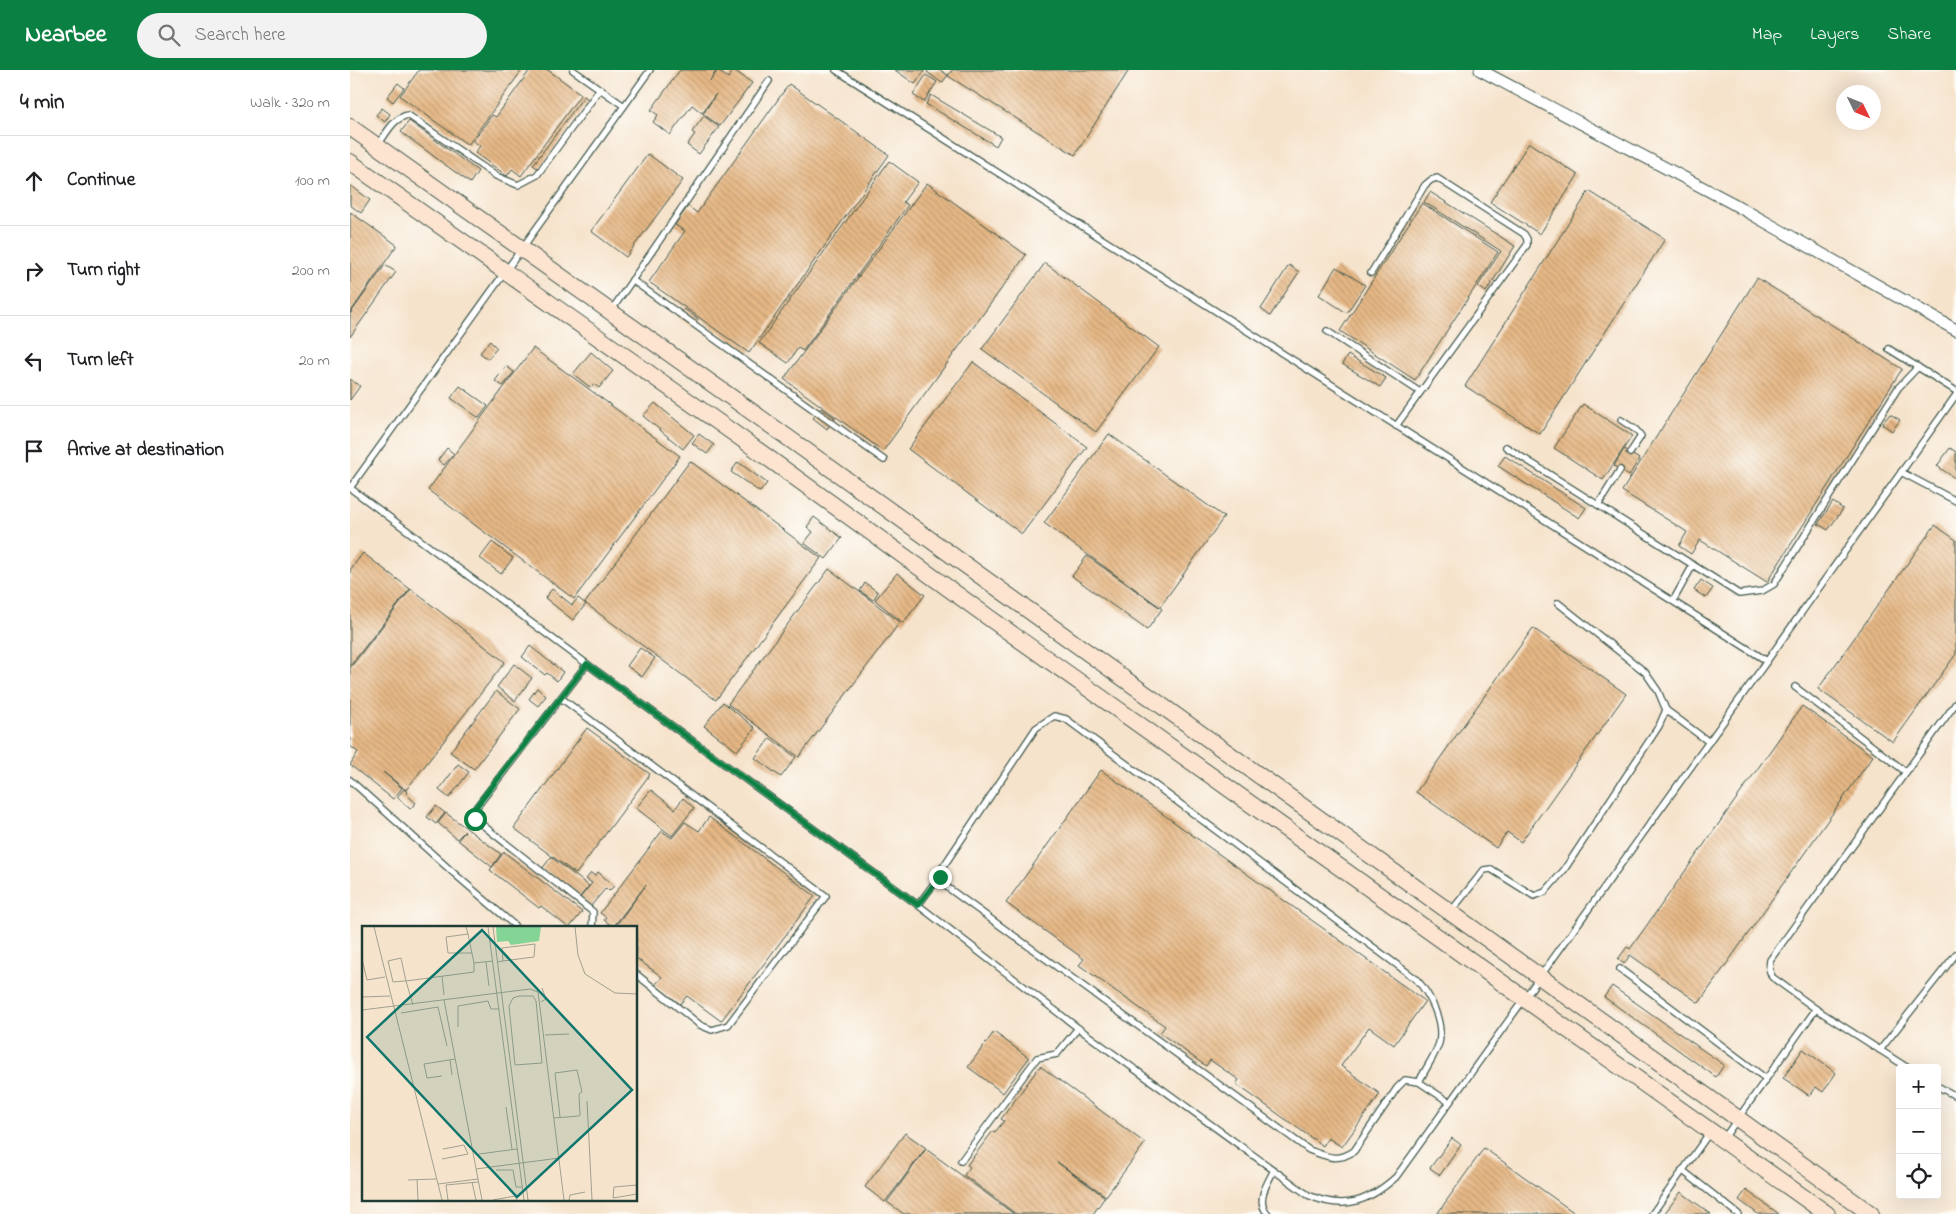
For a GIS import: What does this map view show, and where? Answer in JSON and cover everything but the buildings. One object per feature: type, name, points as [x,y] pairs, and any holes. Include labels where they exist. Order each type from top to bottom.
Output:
[{"type":"street","points":[[1480,70],[1732,203],[1956,330]]},
{"type":"street","points":[[350,127],[1871,1214]]},
{"type":"street","points":[[350,162],[742,439],[995,622],[1826,1214]]},
{"type":"street","points":[[995,622],[1012,599]]},
{"type":"lane","points":[[573,70],[624,106]]},
{"type":"lane","points":[[650,70],[350,488],[587,664],[918,905],[1078,1028],[1308,1195],[1317,1199],[1346,1204],[1381,1191],[1396,1177],[1767,661],[1956,393],[1889,349]]},
{"type":"lane","points":[[836,70],[1767,661]]},
{"type":"lane","points":[[609,312],[769,81]]},
{"type":"lane","points":[[377,147],[394,123],[401,116],[408,115],[496,176],[518,185],[537,175],[600,89]]},
{"type":"lane","points":[[1371,273],[1426,185],[1431,180],[1437,178],[1524,234],[1527,239],[1527,245],[1396,426]]},
{"type":"lane","points":[[632,280],[884,460]]},
{"type":"lane","points":[[1327,331],[1420,392]]},
{"type":"lane","points":[[1506,447],[1738,594],[1762,591],[1774,584],[1898,388],[1918,367]]},
{"type":"lane","points":[[1621,420],[1636,430],[1641,436],[1630,453]]},
{"type":"lane","points":[[1598,505],[1620,470]]},
{"type":"lane","points":[[1901,472],[1956,501]]},
{"type":"lane","points":[[1673,601],[1693,565]]},
{"type":"lane","points":[[1558,603],[1645,672],[1658,691],[1666,710],[1709,742]]},
{"type":"lane","points":[[587,664],[475,808],[475,819],[593,912],[592,926]]},
{"type":"lane","points":[[1796,687],[1906,772]]},
{"type":"lane","points":[[561,698],[826,896],[728,1025],[712,1030],[700,1025],[638,976]]},
{"type":"lane","points":[[1902,1064],[1816,1009],[1772,977],[1769,969],[1770,960],[1956,703]]},
{"type":"lane","points":[[1450,912],[1484,870],[1488,868],[1534,896],[1545,892],[1564,870],[1659,726],[1666,710]]},
{"type":"lane","points":[[918,905],[940,877],[943,866],[1036,728],[1054,716],[1066,719],[1416,979],[1426,990],[1434,1008],[1439,1043],[1419,1082]]},
{"type":"lane","points":[[350,780],[514,925]]},
{"type":"lane","points":[[940,877],[944,885],[1309,1150],[1337,1159],[1354,1151],[1397,1088],[1405,1080],[1419,1082],[1449,1102]]},
{"type":"lane","points":[[1880,1050],[1956,954]]},
{"type":"lane","points":[[1620,969],[1765,1078]]},
{"type":"lane","points":[[1652,1214],[1682,1170],[1737,1118],[1816,1009]]},
{"type":"lane","points":[[961,1161],[1037,1058],[1057,1054],[1078,1028]]},
{"type":"lane","points":[[1941,1088],[1956,1096]]},
{"type":"lane","points":[[1268,1214],[1264,1210],[1261,1200],[1263,1190],[1274,1170]]},
{"type":"lane","points":[[1682,1170],[1738,1214]]},
{"type":"route","points":[[475,819],[475,808],[587,664],[918,905],[940,877]]}]
